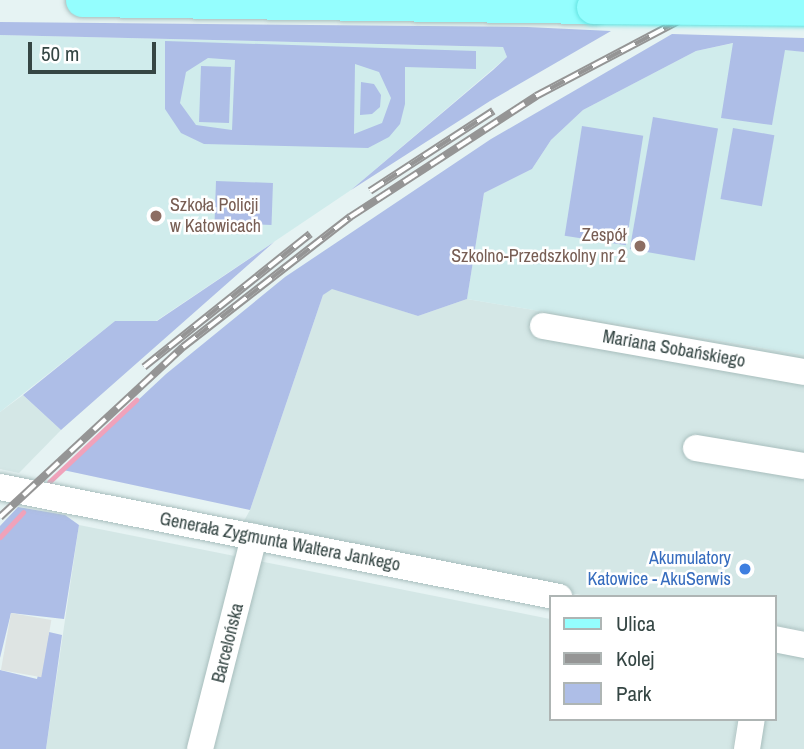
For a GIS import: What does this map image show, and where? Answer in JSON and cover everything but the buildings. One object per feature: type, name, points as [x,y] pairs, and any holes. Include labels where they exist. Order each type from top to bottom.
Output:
[{"type":"main road","points":[[82,0],[804,9]]},
{"type":"street","name":"Mariana Sobańskiego","points":[[543,326],[804,372]]},
{"type":"street","points":[[696,448],[804,466]]},
{"type":"street","name":"Generała Zygmunta Waltera Jankego","points":[[0,487],[549,595]]},
{"type":"street","name":"Barcelońska","points":[[200,749],[254,537]]},
{"type":"street","points":[[776,639],[804,645]]},
{"type":"street","points":[[747,749],[752,721]]},
{"type":"shaded area","name":"Szkoła Policji w Katowicach","points":[[0,35],[503,47],[507,57],[351,190],[156,321],[115,321],[0,412]]},
{"type":"shaded area","name":"Zespół Szkolno-Przedszkolny nr 2","points":[[734,43],[804,52],[804,355],[467,299],[484,193],[532,169],[551,140],[583,110],[696,51]]},
{"type":"shaded area","points":[[332,288],[418,316],[467,299],[804,355],[804,630],[776,625],[776,595],[581,595],[240,528],[250,510],[323,295]]},
{"type":"shaded area","points":[[23,395],[61,430],[19,473],[0,469],[0,412]]},
{"type":"shaded area","points":[[79,525],[548,619],[548,721],[737,721],[732,749],[46,749]]},
{"type":"shaded area","points":[[11,613],[51,620],[41,677],[1,670]]},
{"type":"shaded area","points":[[776,647],[804,653],[804,749],[758,749],[763,721],[776,721]]},
{"type":"green space","points":[[0,22],[527,27],[611,31],[490,101],[351,190],[507,57],[503,47],[0,35]]},
{"type":"green space","points":[[672,34],[804,38],[804,52],[785,50],[772,125],[721,118],[733,43],[696,51],[583,110],[551,140],[532,169],[484,193],[467,299],[418,316],[332,289],[323,295],[250,510],[63,470],[166,374],[285,277],[491,139]]},
{"type":"green space","points":[[165,41],[476,51],[476,69],[405,67],[405,104],[400,124],[389,137],[368,148],[204,144],[181,133],[165,109]],"holes":[[[208,58],[235,60],[232,130],[196,125],[180,103],[186,72]],[[355,64],[379,72],[391,98],[382,123],[354,134]]]},
{"type":"green space","points":[[201,66],[231,67],[229,123],[199,122]]},
{"type":"green space","points":[[361,82],[374,84],[381,95],[380,107],[372,114],[360,115]]},
{"type":"green space","points":[[653,117],[718,128],[695,260],[630,249]]},
{"type":"green space","points":[[582,126],[643,136],[626,245],[565,236]]},
{"type":"green space","points":[[733,128],[774,135],[762,206],[720,199]]},
{"type":"green space","points":[[216,181],[273,183],[271,225],[215,223]]},
{"type":"green space","points":[[274,242],[61,430],[23,395],[115,321],[157,321]]},
{"type":"green space","points":[[18,507],[65,515],[79,525],[64,619],[11,613],[0,658],[0,526]]},
{"type":"green space","points":[[49,632],[62,635],[46,749],[0,749],[0,670],[37,679]]},
{"type":"waterway","points":[[49,482],[136,400]]},
{"type":"waterway","points":[[0,537],[23,512]]},
{"type":"railway","points":[[0,517],[183,347],[350,217],[536,96],[718,0]]},
{"type":"railway","points":[[370,191],[493,111]]},
{"type":"railway","points":[[144,367],[310,234]]},
{"type":"place","name":"Szkoła Policji w Katowicach","points":[[156,216]]},
{"type":"place","name":"Zespół Szkolno-Przedszkolny nr 2","points":[[640,246]]},
{"type":"place","name":"Akumulatory Katowice - AkuSerwis","points":[[745,569]]}]
